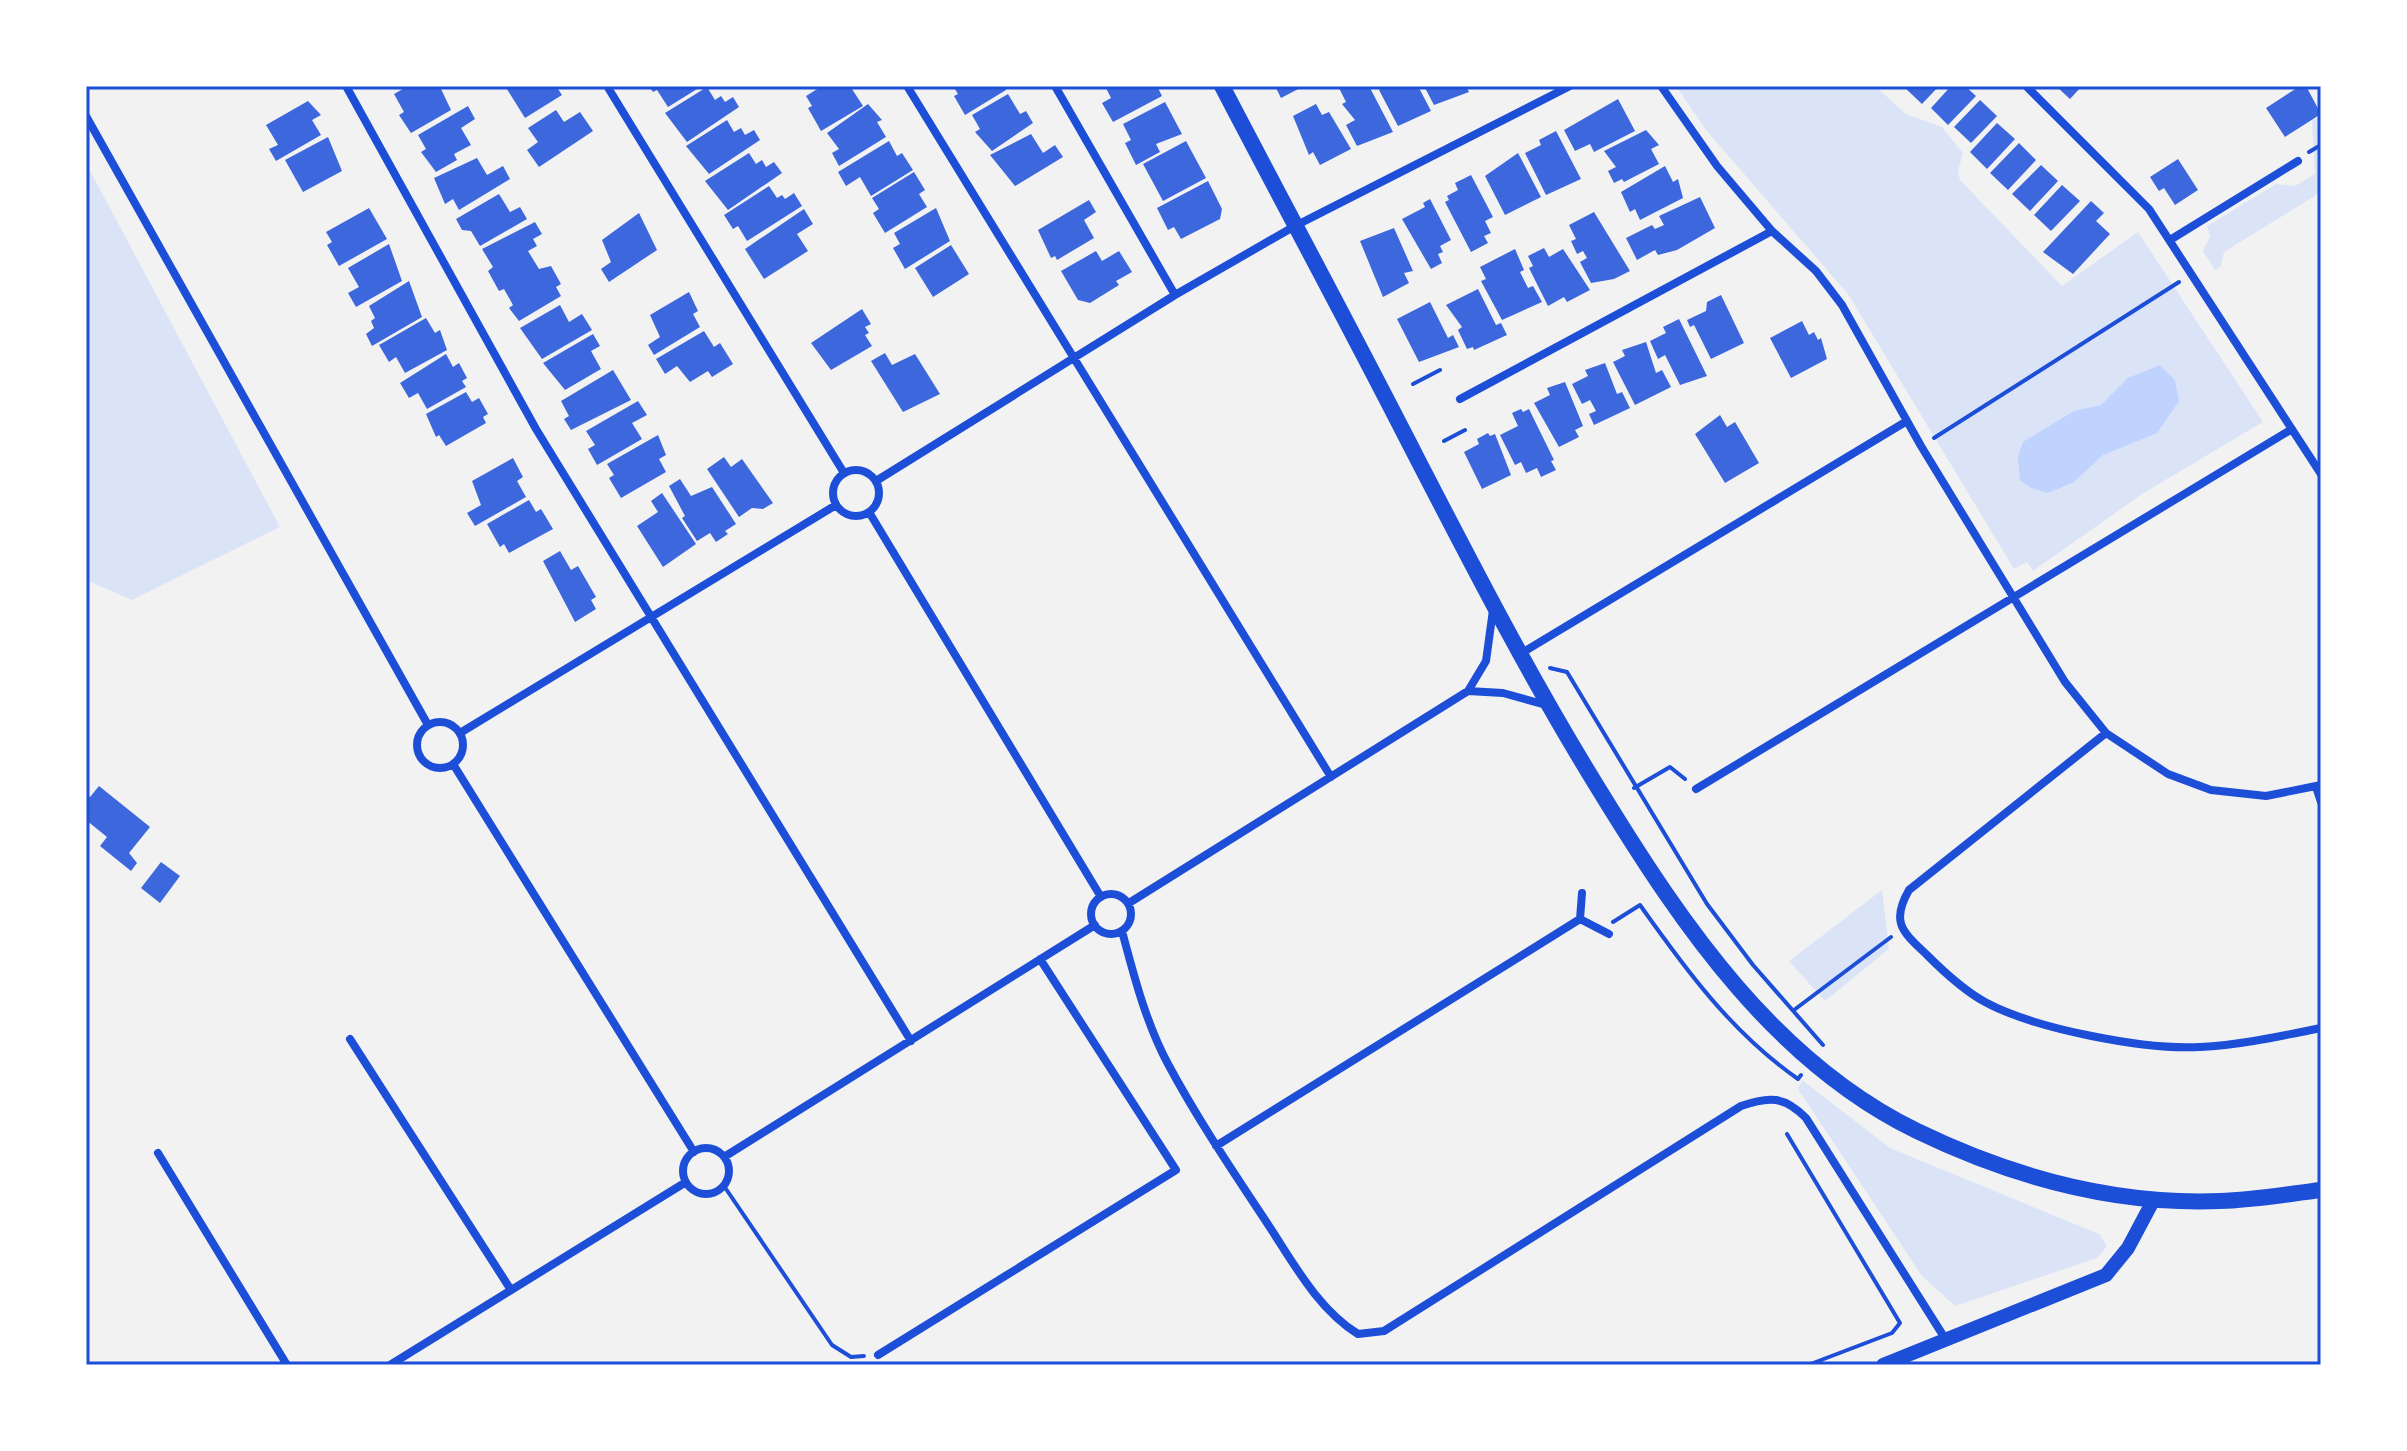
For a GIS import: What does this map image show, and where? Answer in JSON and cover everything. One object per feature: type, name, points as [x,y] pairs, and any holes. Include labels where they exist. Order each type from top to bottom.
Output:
[{"type":"main road","points":[[1222,86],[1493,609],[1547,705],[1643,861],[1710,958],[1778,1031],[1833,1077],[1916,1131],[2040,1181],[2153,1201],[2222,1201],[2321,1190]]},
{"type":"street","points":[[346,86],[536,429],[911,1041]]},
{"type":"street","points":[[607,86],[844,473]]},
{"type":"street","points":[[907,86],[1331,777]]},
{"type":"street","points":[[1055,86],[1175,295]]},
{"type":"street","points":[[876,481],[1175,295],[1295,226],[1570,86]]},
{"type":"street","points":[[1661,86],[1717,166],[1772,231],[1816,271],[1842,305],[1907,421],[2065,682],[2106,733],[2168,774],[2211,790],[2266,796],[2318,786],[2321,802]]},
{"type":"street","points":[[2026,86],[2149,209],[2321,474]]},
{"type":"street","points":[[86,116],[428,725]]},
{"type":"street","points":[[2170,240],[2298,161]]},
{"type":"street","points":[[1460,399],[1772,231]]},
{"type":"street","points":[[1518,655],[1907,421]]},
{"type":"street","points":[[1696,789],[2012,595],[2292,429]]},
{"type":"street","points":[[865,472],[876,481],[879,495],[869,512],[855,516],[836,505],[833,491],[844,473],[865,472]]},
{"type":"street","points":[[460,733],[836,505]]},
{"type":"street","points":[[869,512],[1101,897]]},
{"type":"street","points":[[1129,903],[1468,691],[1486,661],[1493,609]]},
{"type":"street","points":[[1468,691],[1503,693],[1547,705]]},
{"type":"street","points":[[442,721],[460,733],[462,753],[453,764],[439,768],[421,757],[419,736],[428,725],[442,721]]},
{"type":"street","points":[[2106,733],[1909,890],[1899,909],[1902,929],[1935,963],[1985,1002],[2054,1027],[2152,1044],[2198,1047],[2262,1040],[2321,1028]]},
{"type":"street","points":[[453,764],[694,1152]]},
{"type":"street","points":[[1580,919],[1582,893]]},
{"type":"street","points":[[1113,894],[1129,903],[1130,922],[1122,931],[1104,933],[1095,925],[1093,907],[1101,897],[1113,894]]},
{"type":"street","points":[[1580,919],[1609,934]]},
{"type":"street","points":[[1216,1146],[1580,919]]},
{"type":"street","points":[[724,1157],[1095,925]]},
{"type":"street","points":[[1122,931],[1141,999],[1167,1062],[1216,1146],[1303,1278],[1328,1310],[1358,1334],[1384,1331],[1741,1106],[1762,1099],[1790,1102],[1806,1118],[1946,1340]]},
{"type":"street","points":[[878,1355],[1176,1170],[1040,959]]},
{"type":"street","points":[[350,1039],[511,1290]]},
{"type":"street","points":[[706,1148],[724,1157],[729,1175],[724,1186],[713,1193],[701,1194],[686,1182],[684,1165],[694,1152],[706,1148]]},
{"type":"street","points":[[158,1153],[287,1365]]},
{"type":"street","points":[[390,1365],[686,1182]]},
{"type":"street","points":[[1883,1365],[2106,1275],[2128,1248],[2153,1201]]},
{"type":"path","points":[[2311,150],[2321,145]]},
{"type":"path","points":[[1932,440],[2181,280]]},
{"type":"path","points":[[1413,384],[1440,370]]},
{"type":"path","points":[[1444,441],[1465,430]]},
{"type":"path","points":[[1556,671],[1567,672],[1634,788],[1727,933],[1821,1040],[1824,1050]]},
{"type":"path","points":[[1634,788],[1670,767],[1696,789]]},
{"type":"path","points":[[1611,923],[1640,905],[1695,982],[1760,1053],[1798,1079],[1802,1075]]},
{"type":"path","points":[[1794,1010],[1902,929]]},
{"type":"path","points":[[1787,1134],[1900,1323],[1892,1333],[1808,1365]]},
{"type":"path","points":[[724,1186],[832,1345],[851,1357],[878,1355]]},
{"type":"shaded area","points":[[1676,86],[1875,86],[1906,114],[1942,127],[1963,153],[1958,171],[1960,180],[2062,286],[2138,232],[2263,422],[2142,494],[2033,571],[2027,562],[2014,569],[1848,294],[1706,130]]},
{"type":"shaded area","points":[[2321,116],[2321,192],[2224,252],[2221,266],[2215,270],[2203,251],[2210,236],[2207,226],[2276,184],[2295,186],[2315,174],[2312,121]]},
{"type":"shaded area","points":[[86,163],[280,527],[132,600],[86,580]]},
{"type":"shaded area","points":[[1882,890],[1889,949],[1825,1001],[1789,961]]},
{"type":"shaded area","points":[[1802,1080],[1890,1148],[2099,1234],[2107,1246],[2097,1258],[1955,1306],[1922,1276],[1798,1089]]},
{"type":"water","points":[[2160,365],[2175,380],[2179,401],[2157,433],[2103,455],[2074,482],[2048,493],[2031,488],[2020,480],[2018,456],[2023,442],[2074,411],[2101,405],[2128,378]]},
{"type":"building","points":[[408,86],[445,86],[441,89],[451,110],[411,133],[399,115],[404,112],[394,94]]},
{"type":"building","points":[[505,86],[556,86],[562,95],[525,118]]},
{"type":"building","points":[[649,86],[702,86],[668,107],[657,90],[653,92]]},
{"type":"building","points":[[822,86],[856,86],[852,89],[863,106],[821,131],[808,108],[812,106],[806,96]]},
{"type":"building","points":[[953,86],[1004,86],[1006,90],[965,115],[954,96],[958,94]]},
{"type":"building","points":[[1105,86],[1157,86],[1162,96],[1113,122],[1102,103],[1111,98]]},
{"type":"building","points":[[1275,86],[1304,86],[1281,98]]},
{"type":"building","points":[[1338,86],[1369,86],[1393,132],[1357,146],[1346,125],[1355,120],[1342,104],[1346,102]]},
{"type":"building","points":[[1386,86],[1418,86],[1431,111],[1398,126],[1379,90]]},
{"type":"building","points":[[1424,86],[1466,86],[1469,92],[1434,105]]},
{"type":"building","points":[[1903,86],[1939,86],[1922,104]]},
{"type":"building","points":[[1951,86],[1965,86],[1976,96],[1948,125],[1931,108]]},
{"type":"building","points":[[2056,86],[2082,86],[2070,99]]},
{"type":"building","points":[[2300,86],[2306,86],[2321,114],[2285,137],[2266,108]]},
{"type":"building","points":[[707,87],[715,100],[721,96],[725,102],[733,97],[739,107],[687,142],[665,113]]},
{"type":"building","points":[[1008,94],[1020,114],[1026,111],[1033,123],[992,151],[975,132],[980,129],[972,115]]},
{"type":"building","points":[[1618,99],[1635,131],[1594,152],[1590,144],[1575,151],[1564,130]]},
{"type":"building","points":[[1980,100],[1997,116],[1971,143],[1954,127]]},
{"type":"building","points":[[308,101],[321,115],[312,120],[321,135],[276,161],[269,149],[278,145],[266,125]]},
{"type":"building","points":[[1165,102],[1182,134],[1156,144],[1160,152],[1136,165],[1125,143],[1131,140],[1123,124]]},
{"type":"building","points":[[868,104],[882,120],[877,122],[886,137],[839,166],[832,153],[839,149],[827,133]]},
{"type":"building","points":[[1316,104],[1322,115],[1329,112],[1351,149],[1320,165],[1313,152],[1309,155],[1293,116]]},
{"type":"building","points":[[468,106],[475,119],[461,128],[471,145],[454,154],[457,160],[436,172],[421,152],[426,149],[418,135]]},
{"type":"building","points":[[556,110],[564,122],[580,112],[593,131],[539,167],[527,150],[538,142],[528,128]]},
{"type":"building","points":[[727,120],[734,132],[741,128],[745,135],[754,130],[760,140],[709,174],[686,146]]},
{"type":"building","points":[[1997,123],[2015,139],[1987,169],[1970,152]]},
{"type":"building","points":[[1646,130],[1659,145],[1651,149],[1659,164],[1624,182],[1622,179],[1614,183],[1608,171],[1616,167],[1604,151]]},
{"type":"building","points":[[1556,131],[1581,179],[1546,195],[1525,153],[1541,145],[1539,140]]},
{"type":"building","points":[[1031,134],[1043,153],[1055,145],[1063,157],[1015,186],[990,155]]},
{"type":"building","points":[[328,137],[342,171],[303,192],[285,160]]},
{"type":"building","points":[[889,141],[897,156],[902,153],[913,170],[871,196],[860,177],[846,186],[838,172]]},
{"type":"building","points":[[1186,141],[1206,178],[1163,201],[1143,164]]},
{"type":"building","points":[[2019,143],[2036,160],[2008,190],[1990,173]]},
{"type":"building","points":[[749,153],[756,164],[762,160],[766,167],[774,162],[782,173],[728,210],[705,181]]},
{"type":"building","points":[[1518,153],[1541,197],[1505,215],[1485,176]]},
{"type":"building","points":[[477,158],[487,175],[503,166],[510,179],[459,210],[453,199],[445,204],[434,178]]},
{"type":"building","points":[[2178,159],[2198,190],[2175,205],[2164,188],[2159,191],[2150,177]]},
{"type":"building","points":[[2041,165],[2058,181],[2030,211],[2012,194]]},
{"type":"building","points":[[1665,166],[1673,182],[1678,179],[1683,198],[1640,220],[1635,209],[1630,212],[1621,192]]},
{"type":"building","points":[[914,172],[925,190],[919,194],[927,207],[885,233],[873,213],[879,209],[872,198]]},
{"type":"building","points":[[1471,175],[1493,217],[1485,221],[1491,233],[1484,236],[1488,243],[1471,252],[1445,202],[1449,200],[1447,196],[1458,190],[1455,183]]},
{"type":"building","points":[[1208,181],[1222,209],[1220,219],[1181,239],[1174,227],[1168,230],[1157,208]]},
{"type":"building","points":[[2062,185],[2080,201],[2051,231],[2034,215]]},
{"type":"building","points":[[769,186],[777,198],[782,195],[785,199],[794,193],[802,206],[747,241],[738,226],[733,229],[724,215]]},
{"type":"building","points":[[499,194],[510,212],[520,207],[527,219],[480,246],[471,231],[462,230],[456,219]]},
{"type":"building","points":[[1700,197],[1715,228],[1677,250],[1658,255],[1655,250],[1637,260],[1626,238],[1652,225],[1655,229],[1664,225],[1659,216]]},
{"type":"building","points":[[1430,199],[1451,240],[1440,246],[1443,252],[1438,254],[1442,263],[1431,269],[1402,219],[1425,207],[1423,203]]},
{"type":"building","points":[[1089,200],[1096,212],[1084,220],[1094,238],[1057,260],[1055,256],[1051,258],[1038,230]]},
{"type":"building","points":[[2091,201],[2104,213],[2096,221],[2110,234],[2073,274],[2043,252]]},
{"type":"building","points":[[369,208],[387,239],[339,266],[327,245],[332,242],[326,232]]},
{"type":"building","points":[[936,208],[950,241],[905,269],[893,248],[900,244],[894,233]]},
{"type":"building","points":[[804,209],[813,224],[797,234],[808,251],[764,279],[745,249]]},
{"type":"building","points":[[1594,212],[1630,271],[1614,279],[1591,283],[1580,262],[1587,258],[1583,251],[1577,254],[1571,241],[1576,239],[1569,225]]},
{"type":"building","points":[[639,213],[657,250],[609,282],[601,269],[611,262],[602,240]]},
{"type":"building","points":[[535,222],[542,234],[533,239],[537,246],[528,251],[539,269],[551,266],[561,284],[556,287],[561,296],[519,321],[509,308],[513,305],[504,289],[499,291],[488,271],[493,267],[482,249]]},
{"type":"building","points":[[1394,228],[1413,271],[1404,273],[1409,283],[1383,297],[1360,241]]},
{"type":"building","points":[[389,244],[402,281],[356,307],[348,293],[359,287],[348,268]]},
{"type":"building","points":[[951,245],[969,274],[933,297],[915,268]]},
{"type":"building","points":[[1544,248],[1549,257],[1563,249],[1590,290],[1567,302],[1564,297],[1548,306],[1529,268],[1533,266],[1528,256]]},
{"type":"building","points":[[1515,249],[1524,270],[1520,272],[1528,288],[1533,286],[1542,302],[1502,320],[1481,281],[1486,279],[1480,267]]},
{"type":"building","points":[[1096,251],[1102,261],[1119,251],[1132,272],[1116,281],[1119,285],[1090,303],[1078,300],[1061,271]]},
{"type":"building","points":[[409,281],[422,317],[372,346],[366,334],[374,328],[371,321],[375,318],[369,306]]},
{"type":"building","points":[[1478,289],[1496,325],[1501,323],[1507,335],[1474,350],[1473,347],[1467,349],[1458,330],[1462,327],[1446,305]]},
{"type":"building","points":[[689,292],[698,311],[693,314],[700,327],[654,355],[648,345],[660,337],[650,315]]},
{"type":"building","points":[[1721,295],[1744,343],[1711,359],[1694,325],[1690,327],[1687,320],[1706,311],[1707,302]]},
{"type":"building","points":[[1430,302],[1448,338],[1453,335],[1459,347],[1419,362],[1397,319]]},
{"type":"building","points":[[560,305],[569,322],[582,314],[592,330],[542,359],[520,328]]},
{"type":"building","points":[[862,309],[871,324],[865,327],[869,333],[865,335],[872,346],[831,370],[811,343]]},
{"type":"building","points":[[426,318],[435,333],[440,330],[447,350],[405,373],[396,357],[389,362],[379,345]]},
{"type":"building","points":[[1679,319],[1707,376],[1680,385],[1665,355],[1658,359],[1650,341],[1666,333],[1663,327]]},
{"type":"building","points":[[1802,321],[1809,335],[1814,332],[1818,340],[1821,338],[1827,359],[1791,378],[1770,338]]},
{"type":"building","points":[[704,331],[714,347],[720,343],[733,364],[712,377],[708,371],[690,382],[677,366],[665,374],[656,359]]},
{"type":"building","points":[[593,334],[600,346],[591,351],[601,369],[565,390],[543,363]]},
{"type":"building","points":[[1646,342],[1656,373],[1662,370],[1671,387],[1635,405],[1613,362],[1625,356],[1622,350]]},
{"type":"building","points":[[885,353],[892,365],[915,354],[940,394],[903,412],[871,361]]},
{"type":"building","points":[[446,354],[453,367],[459,363],[467,378],[462,381],[466,387],[427,409],[418,393],[409,398],[400,383]]},
{"type":"building","points":[[1605,363],[1617,394],[1622,392],[1630,408],[1594,425],[1589,414],[1596,411],[1590,400],[1582,404],[1572,384],[1588,376],[1585,370]]},
{"type":"building","points":[[613,370],[631,400],[571,430],[564,419],[569,416],[561,401]]},
{"type":"building","points":[[1565,382],[1583,426],[1575,430],[1579,437],[1559,447],[1534,403],[1550,395],[1547,388]]},
{"type":"building","points":[[466,392],[472,402],[479,398],[488,414],[483,417],[486,423],[446,446],[439,435],[436,437],[426,414]]},
{"type":"building","points":[[638,401],[647,415],[632,423],[642,439],[597,465],[588,449],[595,445],[586,431]]},
{"type":"building","points":[[1521,409],[1523,412],[1529,409],[1554,460],[1551,461],[1556,470],[1541,477],[1537,468],[1526,473],[1521,462],[1515,465],[1500,435],[1518,426],[1512,413]]},
{"type":"building","points":[[1720,415],[1727,427],[1735,422],[1759,463],[1725,483],[1695,434]]},
{"type":"building","points":[[1488,433],[1490,436],[1495,434],[1511,475],[1482,489],[1464,452],[1479,444],[1477,439]]},
{"type":"building","points":[[658,435],[666,455],[659,459],[666,472],[621,498],[609,478],[614,475],[607,464]]},
{"type":"building","points":[[724,457],[731,467],[742,459],[773,503],[763,509],[752,508],[739,517],[707,469]]},
{"type":"building","points":[[513,458],[523,477],[517,481],[526,497],[475,526],[467,513],[481,505],[472,481]]},
{"type":"building","points":[[680,479],[691,496],[712,487],[736,524],[725,531],[728,534],[716,542],[710,533],[697,541],[682,518],[685,516],[669,486]]},
{"type":"building","points":[[662,493],[696,544],[663,567],[637,526],[658,512],[651,501]]},
{"type":"building","points":[[529,500],[536,512],[541,509],[553,529],[509,553],[504,544],[500,547],[487,524]]},
{"type":"building","points":[[560,551],[571,570],[578,566],[596,597],[591,600],[596,609],[575,622],[543,561]]},
{"type":"building","points":[[99,786],[150,827],[129,853],[137,863],[131,871],[100,846],[107,837],[86,820],[86,795],[90,797]]},
{"type":"building","points":[[161,862],[180,876],[160,903],[141,888]]}]
